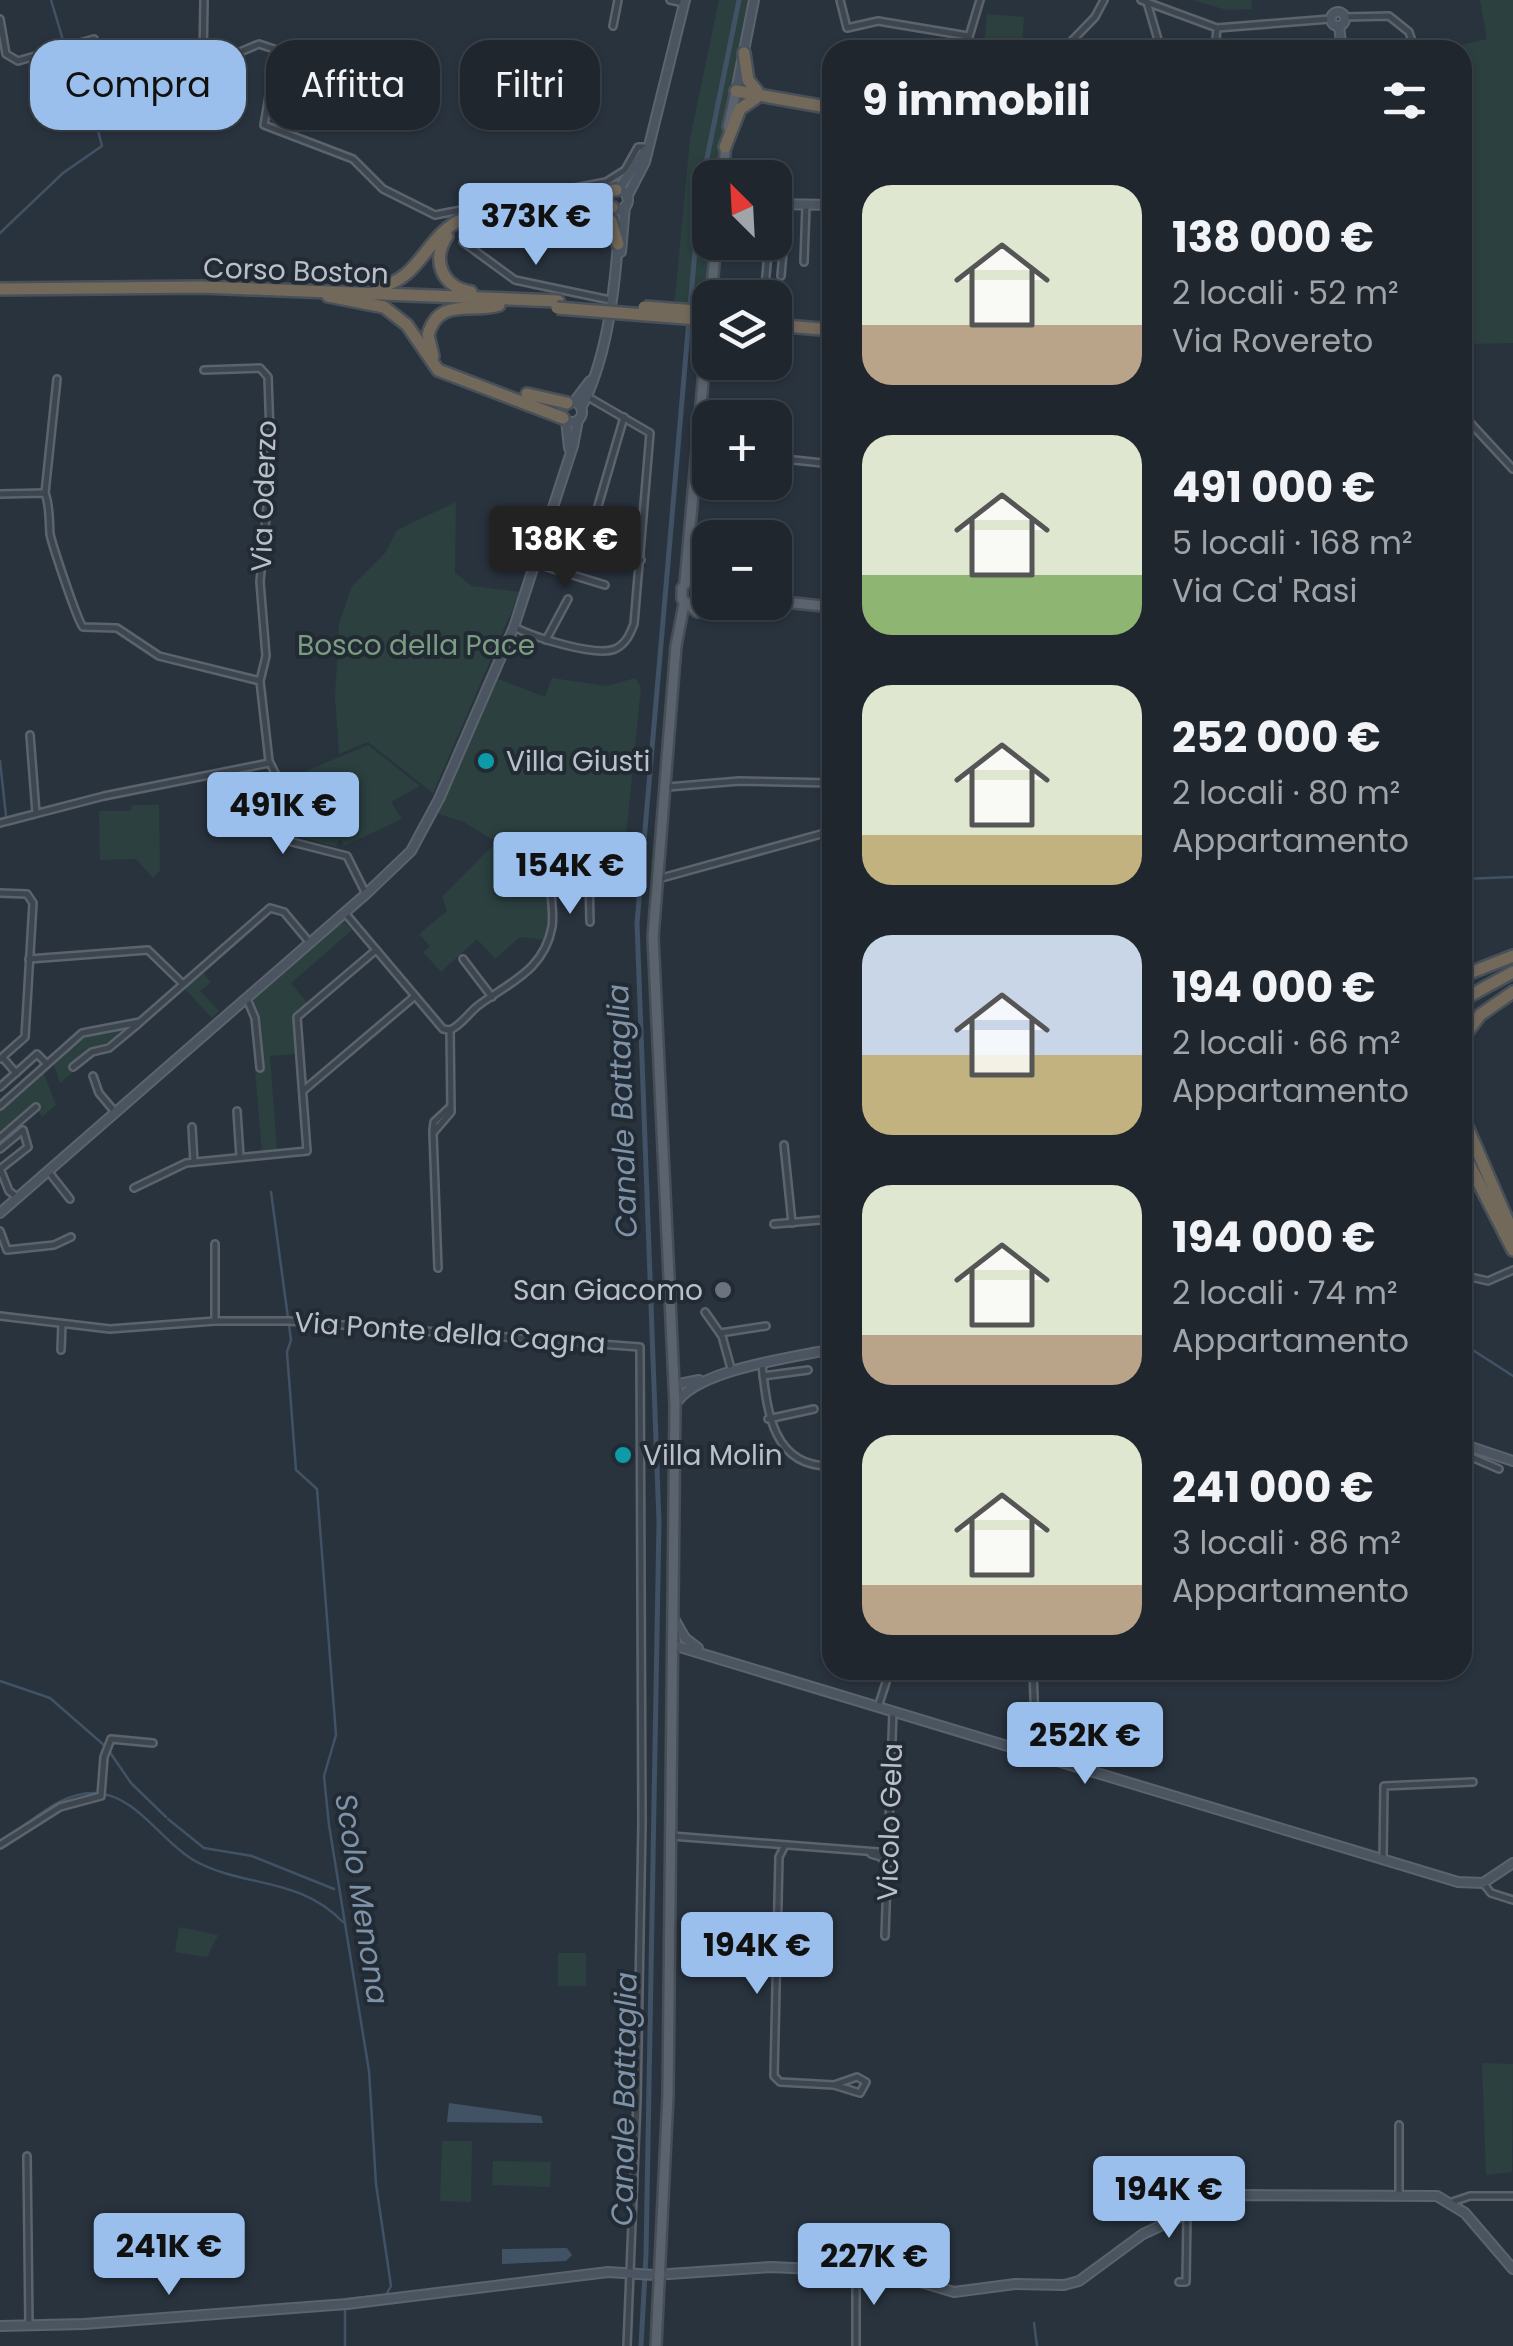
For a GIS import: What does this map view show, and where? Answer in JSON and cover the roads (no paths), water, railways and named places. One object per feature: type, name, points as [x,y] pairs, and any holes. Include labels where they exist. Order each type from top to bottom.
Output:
[{"type":"highway","points":[[744,53],[748,80],[756,94]]},
{"type":"highway","points":[[736,91],[822,106]]},
{"type":"highway","points":[[726,147],[740,109],[756,94]]},
{"type":"highway","points":[[520,299],[463,290],[450,283],[439,261],[445,238],[470,224],[619,200]]},
{"type":"highway","points":[[328,293],[384,286],[404,278],[446,228],[462,219],[619,200]]},
{"type":"highway","points":[[584,205],[609,217],[618,244]]},
{"type":"highway","name":"Corso Boston","points":[[0,292],[328,293],[520,299],[692,318]]},
{"type":"highway","points":[[328,293],[391,311],[407,325],[438,370],[565,419]]},
{"type":"highway","name":"Corso Boston","points":[[328,293],[499,305],[692,311]]},
{"type":"highway","points":[[499,305],[456,307],[439,314],[428,335],[434,358],[445,368],[574,404]]},
{"type":"highway","points":[[792,323],[822,326]]},
{"type":"highway","points":[[1472,972],[1513,956]]},
{"type":"highway","points":[[1472,997],[1513,974]]},
{"type":"highway","points":[[1472,1025],[1513,992]]},
{"type":"highway","points":[[1472,1138],[1513,1234]]},
{"type":"highway","points":[[1472,1154],[1513,1234]]},
{"type":"highway","points":[[1472,1170],[1513,1250]]},
{"type":"main road","points":[[724,160],[736,91]]},
{"type":"main road","points":[[656,2346],[672,1836],[674,1370],[654,960],[676,660],[684,604],[681,593],[692,496]]},
{"type":"main road","points":[[688,543],[692,557]]},
{"type":"main road","points":[[685,582],[692,578]]},
{"type":"main road","points":[[792,603],[822,607]]},
{"type":"main road","points":[[684,604],[692,609]]},
{"type":"main road","points":[[676,660],[692,618]]},
{"type":"street","points":[[204,0],[203,62],[209,64],[259,44],[273,47],[278,63],[264,125],[360,164],[383,189],[442,216],[606,182],[625,170],[638,147],[647,147]]},
{"type":"street","points":[[613,26],[618,0]]},
{"type":"street","points":[[574,404],[588,396],[594,378],[616,266],[619,200],[645,162],[684,2],[670,0]]},
{"type":"street","points":[[736,91],[754,0]]},
{"type":"street","points":[[840,0],[847,28],[878,21],[968,36]]},
{"type":"street","points":[[967,40],[980,0]]},
{"type":"street","points":[[1071,40],[1104,0]]},
{"type":"street","points":[[1336,0],[1341,14],[1341,40]]},
{"type":"street","points":[[1144,1],[1218,28],[1330,19],[1341,14],[1388,16],[1410,32],[1413,40]]},
{"type":"street","points":[[1144,1],[1158,40]]},
{"type":"street","points":[[0,19],[6,54],[18,62],[94,38]]},
{"type":"street","points":[[1330,19],[1339,26]]},
{"type":"street","points":[[1216,40],[1218,28]]},
{"type":"street","points":[[616,266],[624,242],[619,200]]},
{"type":"street","points":[[792,204],[822,205]]},
{"type":"street","points":[[804,262],[806,205]]},
{"type":"street","points":[[462,242],[515,280],[610,300]]},
{"type":"street","points":[[782,276],[783,260]]},
{"type":"street","name":"Via Oderzo","points":[[204,370],[260,368],[268,377],[271,464],[260,582],[266,656],[260,681],[270,763],[276,776],[277,833],[347,856],[366,894]]},
{"type":"street","points":[[570,453],[565,419],[594,378]]},
{"type":"street","points":[[57,379],[45,493],[50,536],[62,560],[74,615],[83,627],[117,628],[159,656],[260,681]]},
{"type":"street","points":[[514,627],[546,640],[606,651],[622,644],[634,624],[650,433],[588,396]]},
{"type":"street","points":[[0,1213],[366,894],[417,843],[514,627],[537,564],[578,420],[574,404]]},
{"type":"street","points":[[624,417],[589,537],[641,560]]},
{"type":"street","points":[[565,419],[578,420]]},
{"type":"street","points":[[1472,425],[1513,469]]},
{"type":"street","points":[[792,460],[822,463]]},
{"type":"street","points":[[0,494],[45,493]]},
{"type":"street","points":[[537,564],[604,585]]},
{"type":"street","points":[[546,640],[568,599]]},
{"type":"street","points":[[30,735],[36,814]]},
{"type":"street","points":[[0,823],[270,763]]},
{"type":"street","points":[[668,787],[822,782]]},
{"type":"street","points":[[658,879],[822,835]]},
{"type":"street","points":[[345,912],[443,1029],[450,1030],[528,973],[541,956],[552,922],[551,877],[562,869],[589,874],[590,922]]},
{"type":"street","points":[[0,893],[26,894],[33,903],[25,1037],[2,1059],[16,1073]]},
{"type":"street","points":[[73,1067],[92,1052],[109,1048],[270,908],[284,912],[310,943]]},
{"type":"street","points":[[30,959],[148,950],[182,984]]},
{"type":"street","points":[[134,1188],[194,1162],[307,1151],[297,1018],[376,950]]},
{"type":"street","points":[[463,959],[492,997]]},
{"type":"street","points":[[245,996],[255,1018],[260,1068]]},
{"type":"street","points":[[304,1090],[415,996]]},
{"type":"street","points":[[2,1102],[82,1033],[140,1022]]},
{"type":"street","points":[[438,1268],[433,1133],[434,1122],[450,1104],[450,1030]]},
{"type":"street","points":[[0,1087],[37,1054],[47,1064]]},
{"type":"street","points":[[93,1076],[99,1093],[115,1112]]},
{"type":"street","points":[[0,1138],[36,1108]]},
{"type":"street","points":[[237,1111],[240,1157]]},
{"type":"street","points":[[15,1200],[0,1168],[28,1147],[20,1121]]},
{"type":"street","points":[[192,1127],[194,1162]]},
{"type":"street","points":[[0,1150],[23,1130]]},
{"type":"street","points":[[784,1145],[792,1222]]},
{"type":"street","points":[[48,1171],[70,1198]]},
{"type":"street","points":[[774,1224],[822,1220]]},
{"type":"street","points":[[0,1231],[7,1250],[54,1245],[71,1238]]},
{"type":"street","points":[[215,1244],[215,1321]]},
{"type":"street","points":[[1472,1279],[1478,1281],[1509,1272]]},
{"type":"street","points":[[705,1312],[720,1334],[732,1372]]},
{"type":"street","name":"Via Ponte della Cagna","points":[[0,1316],[128,1329],[215,1321],[287,1321],[640,1347],[640,1906],[631,2274]]},
{"type":"street","points":[[61,1350],[62,1324]]},
{"type":"street","points":[[720,1334],[766,1326]]},
{"type":"street","points":[[674,1387],[822,1351]]},
{"type":"street","points":[[762,1365],[768,1418],[788,1450],[813,1465],[822,1465]]},
{"type":"street","points":[[674,1370],[689,1384]]},
{"type":"street","points":[[763,1376],[808,1370]]},
{"type":"street","points":[[674,1404],[689,1384]]},
{"type":"street","points":[[768,1418],[814,1409]]},
{"type":"street","points":[[1472,1447],[1513,1461]]},
{"type":"street","points":[[1472,1457],[1499,1469]]},
{"type":"street","points":[[673,1616],[685,1638],[706,1652]]},
{"type":"street","points":[[673,1641],[685,1638]]},
{"type":"street","points":[[673,1641],[1471,1884],[1483,1882],[1513,1863]]},
{"type":"street","points":[[879,1704],[887,1680]]},
{"type":"street","points":[[1033,1680],[1036,1752]]},
{"type":"street","name":"Vicolo Gela","points":[[885,1936],[894,1708]]},
{"type":"street","points":[[0,1845],[60,1807],[103,1793],[104,1757],[111,1739],[152,1743]]},
{"type":"street","points":[[1384,1859],[1384,1786],[1473,1782]]},
{"type":"street","points":[[672,1836],[774,1842],[784,1848],[891,1853]]},
{"type":"street","points":[[784,1848],[779,1856],[774,2076],[780,2082],[834,2084],[860,2093],[866,2082],[857,2077],[834,2084]]},
{"type":"street","points":[[864,1851],[882,1857],[889,1872]]},
{"type":"street","points":[[1483,1882],[1491,1893],[1513,1900]]},
{"type":"street","points":[[1399,2125],[1399,2195]]},
{"type":"street","points":[[27,2156],[29,2326]]},
{"type":"street","points":[[0,2326],[343,2304],[597,2272],[657,2275],[771,2268],[856,2270],[900,2276],[954,2292],[1015,2284],[1071,2284],[1126,2243],[1233,2195],[1437,2196],[1452,2202],[1513,2269]]},
{"type":"street","points":[[1452,2202],[1470,2196],[1513,2196]]},
{"type":"street","points":[[1179,2282],[1186,2282],[1187,2214]]},
{"type":"street","points":[[856,2270],[856,2344]]},
{"type":"street","points":[[627,2346],[631,2274]]},
{"type":"water","points":[[449,2103],[541,2116],[543,2123],[447,2122]]},
{"type":"water","points":[[567,2248],[572,2255],[566,2261],[502,2264],[502,2249]]},
{"type":"waterway","points":[[0,233],[63,173],[102,146],[80,62],[66,50],[51,0]]},
{"type":"waterway","name":"Canale Battaglia","points":[[690,308],[700,193],[739,0]]},
{"type":"waterway","name":"Canale Battaglia","points":[[641,2346],[646,2255],[659,1522],[637,923],[689,319]]},
{"type":"waterway","points":[[0,761],[7,825],[34,818]]},
{"type":"waterway","points":[[1472,879],[1513,877]]},
{"type":"waterway","name":"Scolo Menona","points":[[271,1192],[291,1340],[287,1352],[296,1470],[317,1489],[336,1735],[324,1776],[369,2071],[376,2184],[391,2286],[386,2295],[346,2299]]},
{"type":"waterway","points":[[1472,1349],[1513,1376]]},
{"type":"waterway","points":[[0,1681],[50,1698],[105,1746]]},
{"type":"waterway","points":[[109,1751],[131,1783],[166,1817]]},
{"type":"waterway","points":[[0,1841],[68,1798],[81,1794],[110,1795],[136,1810],[195,1861],[308,1897],[343,1922]]},
{"type":"waterway","points":[[168,1819],[204,1848],[252,1856],[334,1889]]},
{"type":"waterway","points":[[1496,1891],[1513,1896]]},
{"type":"waterway","name":"Scolo Menona","points":[[345,2307],[345,2346]]},
{"type":"waterway","points":[[1034,2323],[1037,2346]]},
{"type":"place","name":"Villa Giusti","points":[[486,761]]},
{"type":"place","name":"San Giacomo","points":[[723,1290]]},
{"type":"place","name":"Villa Molin","points":[[623,1455]]},
{"type":"park label","name":"Bosco della Pace","points":[[416,645]]}]
